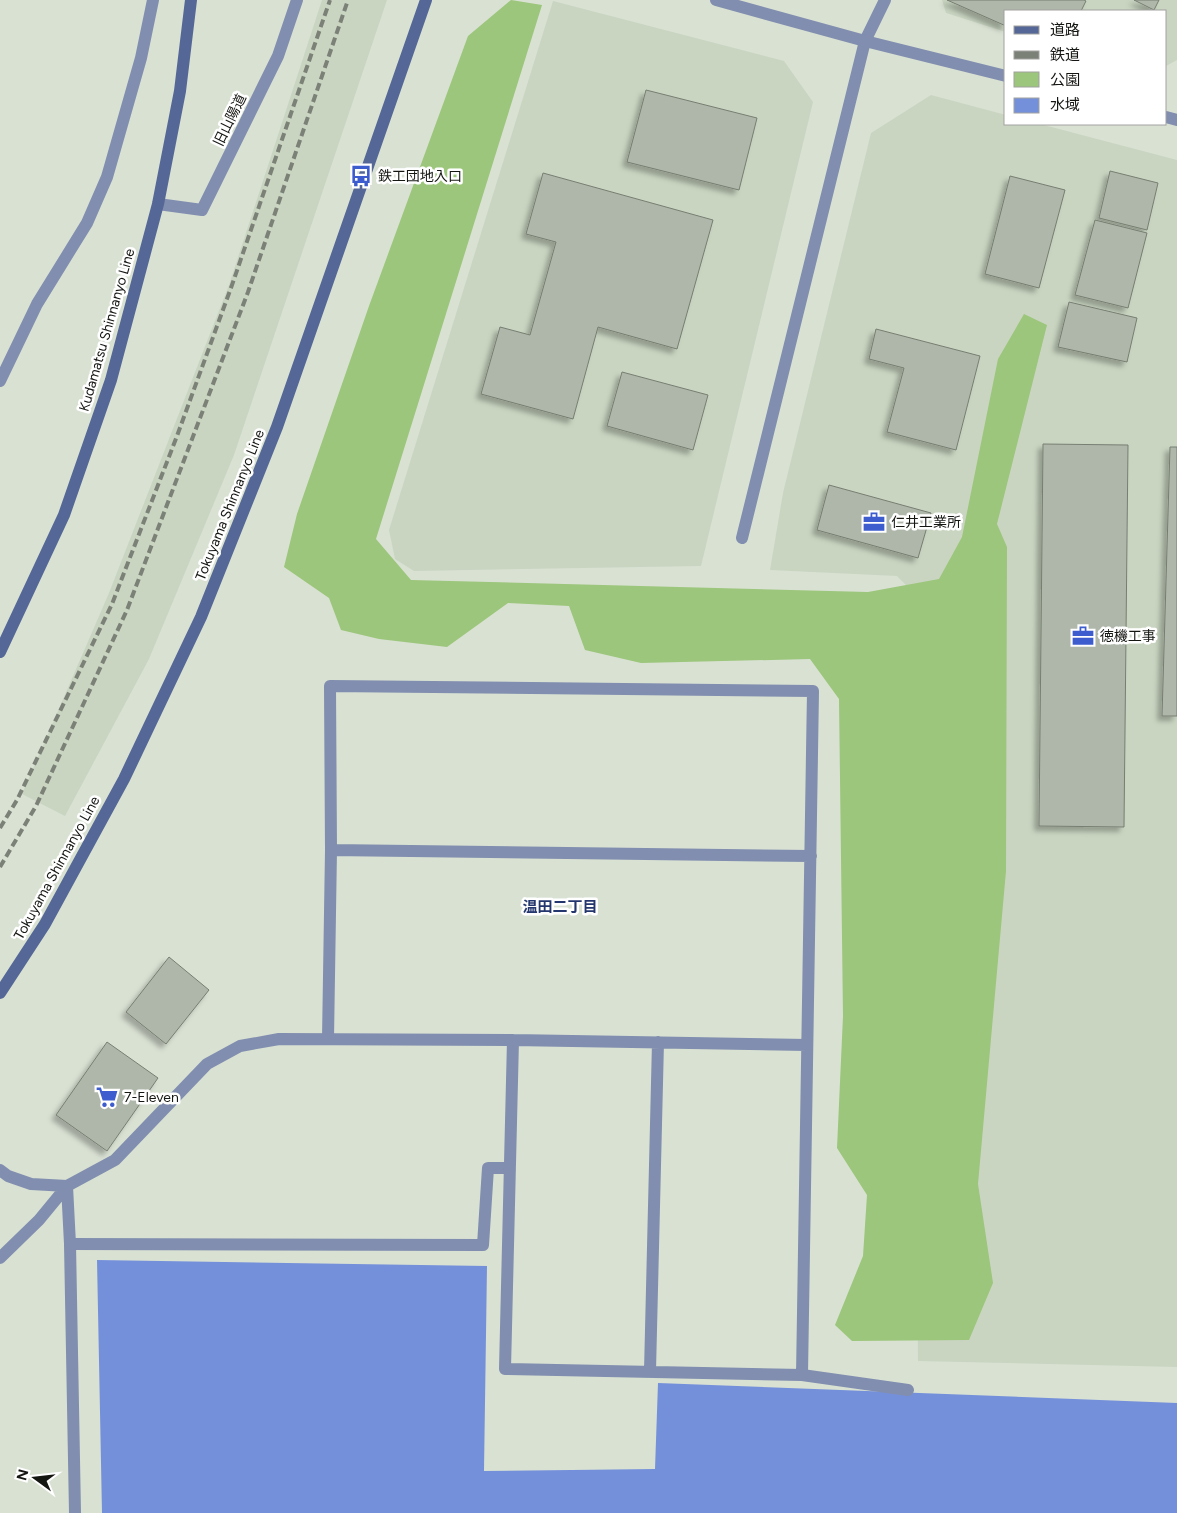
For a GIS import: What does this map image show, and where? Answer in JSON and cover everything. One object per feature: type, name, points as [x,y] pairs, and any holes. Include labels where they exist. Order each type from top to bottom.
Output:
[{"type":"main road","name":"Kudamatsu Shinnanyo Line","points":[[0,652],[64,515],[111,380],[158,204],[180,91],[191,0]]},
{"type":"main road","name":"Tokuyama Shinnanyo Line","points":[[0,993],[45,924],[124,780],[202,617],[277,428],[426,0]]},
{"type":"street","points":[[0,381],[37,304],[87,222],[107,177],[141,58],[153,0]]},
{"type":"street","name":"旧山陽道","points":[[158,204],[202,210],[278,56],[297,0]]},
{"type":"street","points":[[716,0],[865,41],[1004,76]]},
{"type":"street","points":[[742,538],[865,41],[885,0]]},
{"type":"street","points":[[328,1039],[331,850],[330,686],[814,691],[802,1375]]},
{"type":"street","points":[[331,850],[811,856]]},
{"type":"street","points":[[0,1258],[40,1220],[67,1186],[115,1160],[207,1064],[240,1046],[279,1039],[513,1040],[807,1045]]},
{"type":"street","points":[[513,1040],[505,1369],[802,1375],[908,1390]]},
{"type":"street","points":[[650,1371],[658,1042]]},
{"type":"street","points":[[70,1244],[483,1245],[488,1168],[509,1168]]},
{"type":"street","points":[[0,1170],[8,1176],[31,1184],[67,1186]]},
{"type":"street","points":[[67,1186],[70,1244],[75,1513]]},
{"type":"shaded area","points":[[322,0],[387,0],[234,455],[149,659],[65,816],[22,794],[109,593],[229,285]]},
{"type":"shaded area","points":[[942,0],[1177,0],[1177,60],[1167,65],[1167,10],[1004,10],[1004,31],[946,13]]},
{"type":"shaded area","points":[[553,1],[784,61],[813,102],[701,566],[414,571],[395,559],[389,530]]},
{"type":"shaded area","points":[[931,95],[1004,114],[1004,125],[1044,125],[1177,160],[1177,1367],[918,1361],[911,590],[897,576],[770,570],[783,493],[871,133]]},
{"type":"green space","points":[[511,0],[542,5],[376,539],[411,580],[868,592],[939,579],[962,537],[998,359],[1024,314],[1047,325],[997,524],[1007,547],[1006,871],[978,1184],[993,1283],[969,1340],[852,1341],[835,1325],[863,1256],[867,1195],[837,1148],[843,1016],[839,699],[810,659],[641,663],[585,650],[569,606],[508,603],[447,647],[379,639],[341,630],[329,598],[284,567],[297,514],[369,306],[468,36]]},
{"type":"water","points":[[97,1260],[487,1266],[484,1471],[655,1469],[658,1383],[1177,1403],[1177,1513],[102,1513]]},
{"type":"building","points":[[947,0],[1086,1],[1082,10],[1004,10],[1004,25]]},
{"type":"building","points":[[1134,0],[1159,0],[1154,10]]},
{"type":"building","points":[[646,90],[757,118],[739,190],[627,162]]},
{"type":"building","points":[[1110,171],[1158,183],[1147,230],[1099,218]]},
{"type":"building","points":[[543,173],[713,220],[677,349],[598,327],[573,419],[481,394],[500,327],[530,335],[556,242],[526,234]]},
{"type":"building","points":[[1010,176],[1065,190],[1039,288],[985,274]]},
{"type":"building","points":[[1095,220],[1147,233],[1128,308],[1075,295]]},
{"type":"building","points":[[1069,302],[1137,318],[1127,362],[1058,347]]},
{"type":"building","points":[[876,329],[980,356],[956,450],[887,432],[904,368],[869,359]]},
{"type":"building","points":[[622,372],[708,395],[693,450],[607,426]]},
{"type":"building","name":"徳機工事","points":[[1043,444],[1128,445],[1124,827],[1039,826]]},
{"type":"building","points":[[1170,447],[1177,447],[1177,716],[1162,716]]},
{"type":"building","name":"仁井工業所","points":[[829,485],[931,513],[918,558],[817,530]]},
{"type":"building","points":[[169,957],[209,990],[166,1044],[126,1012]]},
{"type":"building","name":"7-Eleven","points":[[107,1042],[158,1078],[107,1151],[56,1115]]},
{"type":"railway","points":[[0,828],[17,800],[112,604],[177,436],[232,285],[330,0]]},
{"type":"railway","points":[[0,867],[36,806],[127,610],[248,292],[348,0]]},
{"type":"place","name":"鉄工団地入口","points":[[361,176]]},
{"type":"place","name":"仁井工業所","points":[[874,522]]},
{"type":"place","name":"徳機工事","points":[[1083,636]]},
{"type":"place","name":"7-Eleven","points":[[107,1097]]},
{"type":"district","name":"温田二丁目","points":[[560,907]]}]
